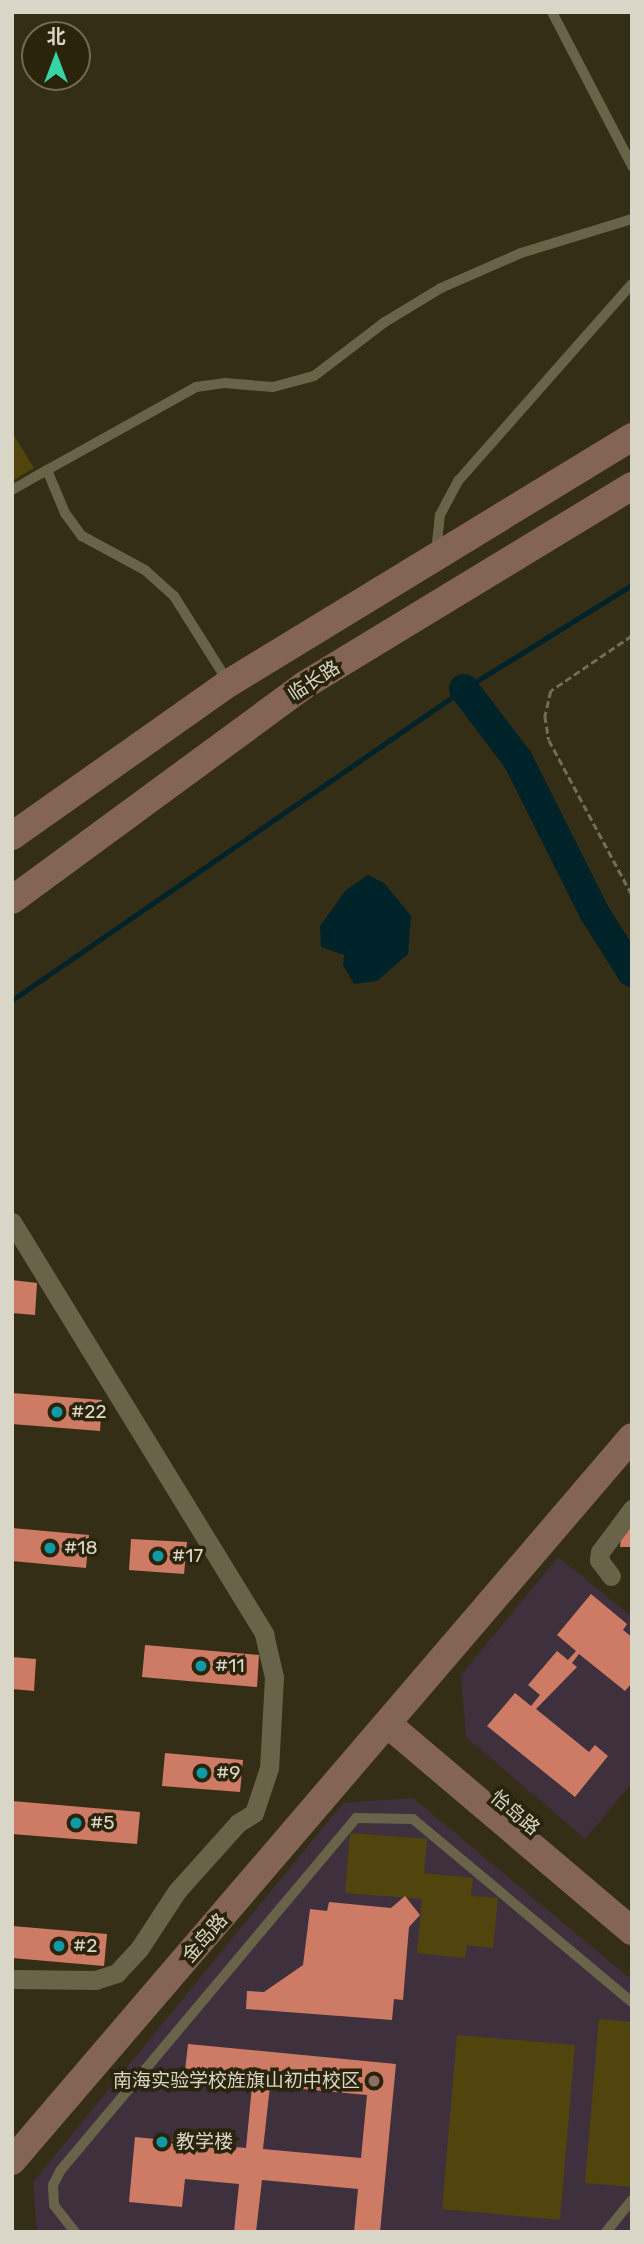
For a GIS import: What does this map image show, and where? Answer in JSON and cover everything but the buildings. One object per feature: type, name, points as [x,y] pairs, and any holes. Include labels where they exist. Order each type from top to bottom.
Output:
[{"type":"street","points":[[12,836],[229,684],[632,437]]},
{"type":"street","name":"临长路","points":[[12,900],[303,686],[632,486]]},
{"type":"street","points":[[12,1222],[264,1634],[274,1677],[269,1768],[258,1804],[177,1891],[139,1949],[117,1973],[96,1980],[12,1979]]},
{"type":"street","name":"金岛路","points":[[12,2161],[394,1721],[632,1437]]},
{"type":"street","points":[[611,1576],[599,1560],[600,1552],[632,1509]]},
{"type":"street","points":[[394,1721],[632,1931]]},
{"type":"street","name":"怡岛路","points":[[394,1721],[632,1910]]},
{"type":"lane","points":[[552,12],[632,166]]},
{"type":"lane","points":[[12,490],[197,387],[224,383],[273,387],[314,376],[385,322],[441,288],[521,253],[632,219]]},
{"type":"lane","points":[[435,556],[440,515],[459,480],[632,284]]},
{"type":"lane","points":[[47,470],[65,513],[82,536],[145,570],[174,596],[229,684]]},
{"type":"lane","points":[[75,2232],[54,2205],[53,2185],[60,2171],[356,1818],[413,1819],[632,2002]]},
{"type":"lane","points":[[606,2232],[632,2200]]},
{"type":"path","points":[[632,636],[551,691],[545,716],[549,740],[632,895]]},
{"type":"shaded area","points":[[12,432],[34,468],[12,481]]},
{"type":"shaded area","points":[[558,1557],[632,1617],[632,1783],[585,1839],[466,1737],[461,1675]]},
{"type":"shaded area","name":"南海实验学校旌旗山初中校区","points":[[413,1798],[632,1980],[632,2232],[37,2232],[33,2182],[343,1803]]},
{"type":"shaded area","points":[[350,1833],[427,1839],[424,1873],[473,1878],[471,1896],[498,1898],[493,1948],[467,1945],[465,1958],[417,1953],[422,1899],[345,1893]]},
{"type":"shaded area","points":[[599,2019],[632,2022],[632,2187],[585,2183]]},
{"type":"shaded area","points":[[457,2035],[575,2045],[560,2220],[442,2209]]},
{"type":"water","points":[[368,875],[384,883],[411,916],[408,954],[377,981],[354,984],[343,965],[344,955],[321,947],[320,926],[346,890]]},
{"type":"waterway","points":[[12,1000],[464,689],[632,585]]},
{"type":"waterway","points":[[464,689],[518,760],[594,912],[632,972]]},
{"type":"place","name":"#22","points":[[57,1412]]},
{"type":"place","name":"#18","points":[[50,1548]]},
{"type":"place","name":"#17","points":[[158,1556]]},
{"type":"place","name":"#11","points":[[201,1666]]},
{"type":"place","name":"#9","points":[[202,1773]]},
{"type":"place","name":"#5","points":[[76,1823]]},
{"type":"place","name":"#2","points":[[59,1946]]},
{"type":"place","name":"南海实验学校旌旗山初中校区","points":[[374,2081]]},
{"type":"place","name":"教学楼","points":[[162,2142]]}]
